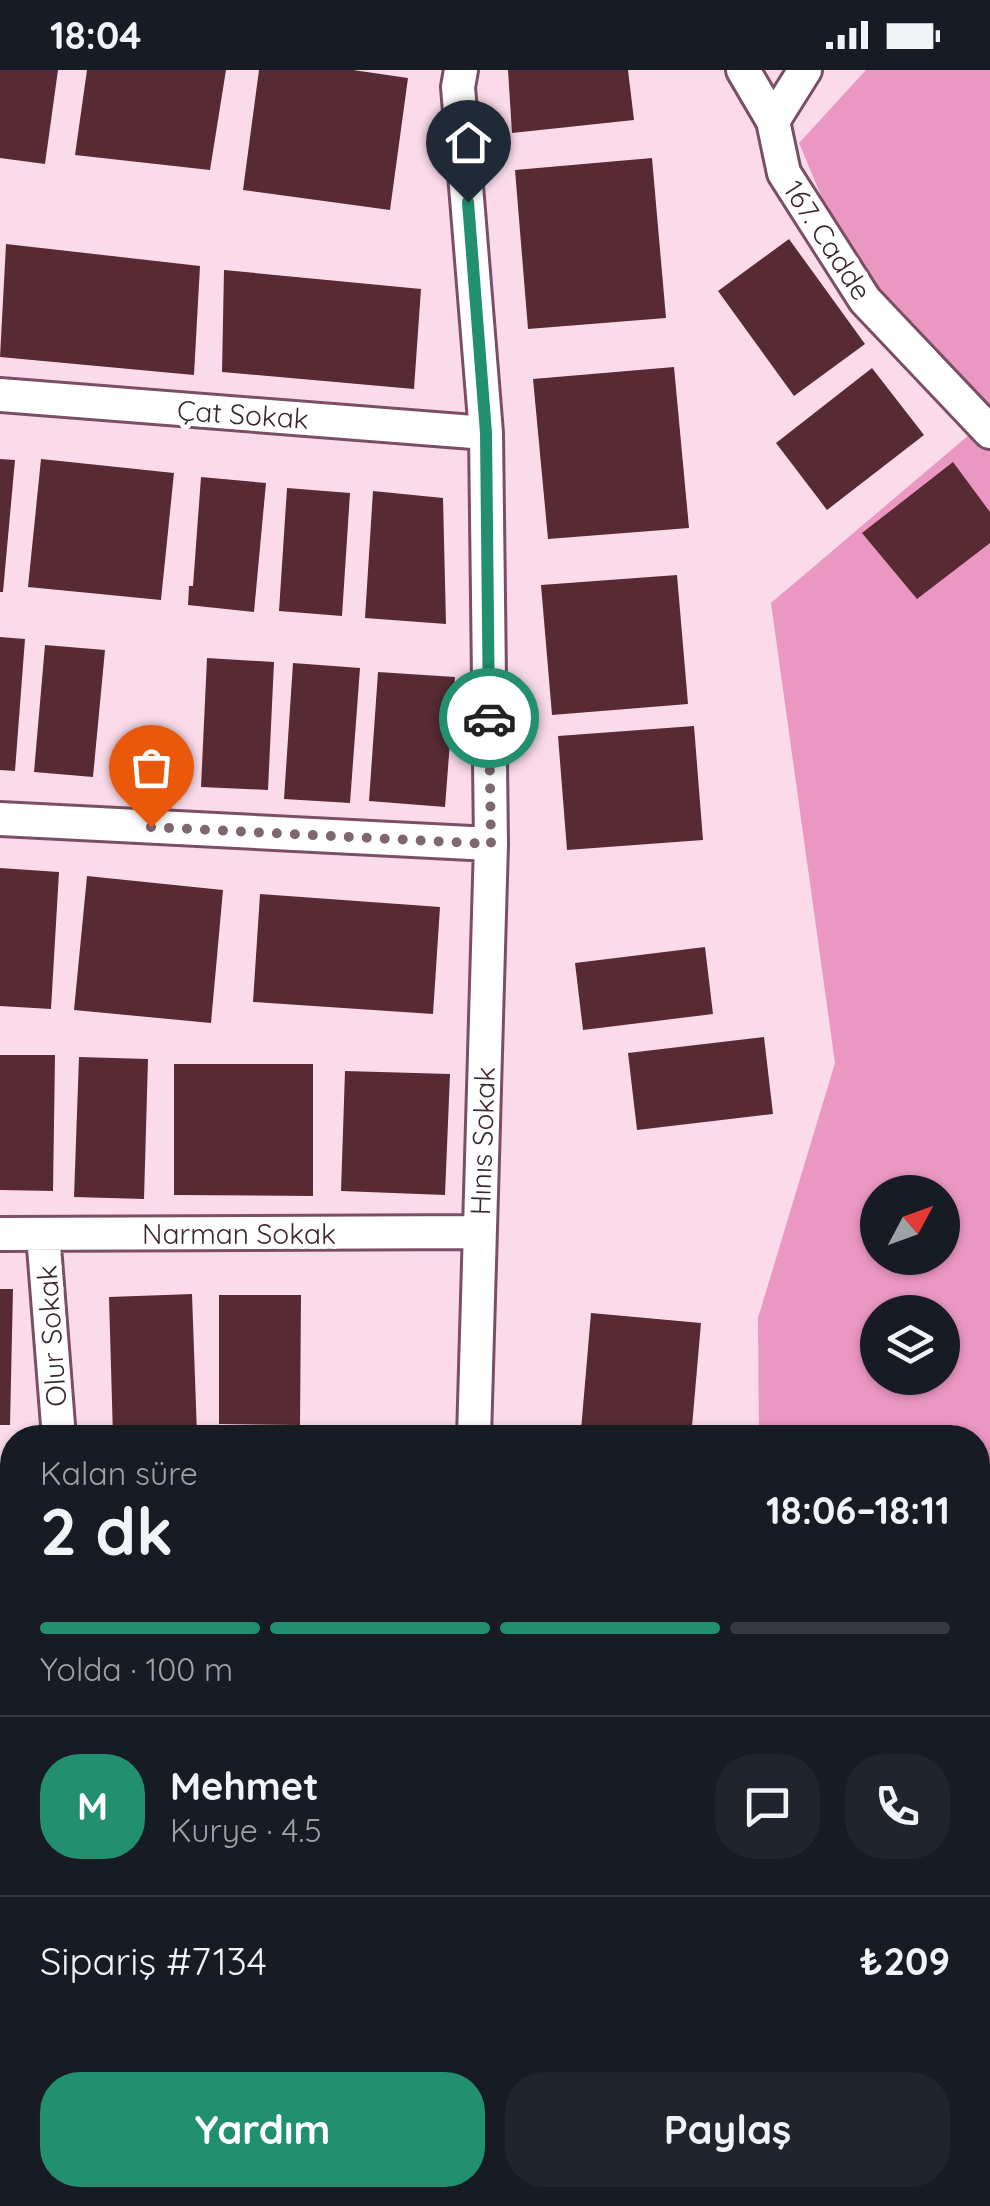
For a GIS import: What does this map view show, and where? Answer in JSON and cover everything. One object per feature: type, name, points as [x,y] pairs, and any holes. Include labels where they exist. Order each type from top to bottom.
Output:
[{"type":"street","name":"Hınıs Sokak","points":[[461,70],[458,87],[486,433],[491,844],[474,1425]]},
{"type":"street","name":"167. Cadde","points":[[743,70],[773,121],[784,173],[864,300],[990,432]]},
{"type":"street","points":[[773,121],[804,70]]},
{"type":"street","name":"Çat Sokak","points":[[0,396],[486,433]]},
{"type":"street","points":[[0,820],[491,844]]},
{"type":"street","name":"Narman Sokak","points":[[0,1234],[479,1232]]},
{"type":"street","name":"Olur Sokak","points":[[43,1234],[58,1425]]},
{"type":"shaded area","points":[[866,70],[990,70],[990,1425],[759,1425],[758,1318],[835,1063],[771,603],[983,423],[865,300],[799,143]]},
{"type":"building","points":[[0,70],[58,70],[45,164],[0,158]]},
{"type":"building","points":[[87,70],[226,70],[210,170],[75,155]]},
{"type":"building","points":[[259,70],[353,70],[408,78],[390,210],[243,190]]},
{"type":"building","points":[[508,70],[628,70],[634,120],[512,133]]},
{"type":"building","points":[[652,158],[666,318],[528,329],[515,170]]},
{"type":"building","points":[[789,239],[865,344],[794,396],[718,291]]},
{"type":"building","points":[[6,244],[200,266],[194,375],[0,357]]},
{"type":"building","points":[[224,270],[421,289],[414,389],[222,372]]},
{"type":"building","points":[[674,367],[689,528],[548,539],[533,379]]},
{"type":"building","points":[[872,368],[924,435],[827,510],[776,443]]},
{"type":"building","points":[[0,459],[15,460],[3,592],[0,592]]},
{"type":"building","points":[[41,459],[174,473],[161,600],[28,587]]},
{"type":"building","points":[[953,462],[990,512],[990,543],[917,599],[862,533]]},
{"type":"building","points":[[201,477],[266,483],[254,612],[188,605],[189,586],[193,586]]},
{"type":"building","points":[[287,488],[350,493],[342,616],[279,611]]},
{"type":"building","points":[[373,491],[443,498],[446,624],[365,618]]},
{"type":"building","points":[[677,575],[688,704],[552,715],[541,585]]},
{"type":"building","points":[[0,637],[25,639],[15,771],[0,770]]},
{"type":"building","points":[[45,645],[105,650],[93,777],[34,772]]},
{"type":"building","points":[[207,658],[274,662],[268,790],[201,787]]},
{"type":"building","points":[[293,663],[360,668],[350,803],[284,799]]},
{"type":"building","points":[[378,672],[455,677],[445,807],[369,801]]},
{"type":"building","points":[[694,726],[703,840],[567,850],[558,736]]},
{"type":"building","points":[[0,868],[59,872],[51,1009],[0,1006]]},
{"type":"building","points":[[87,876],[223,890],[211,1023],[74,1010]]},
{"type":"building","points":[[260,894],[440,907],[433,1014],[253,1002]]},
{"type":"building","points":[[705,947],[713,1014],[583,1030],[575,963]]},
{"type":"building","points":[[764,1037],[773,1114],[637,1130],[628,1053]]},
{"type":"building","points":[[0,1055],[55,1055],[53,1191],[0,1190]]},
{"type":"building","points":[[79,1057],[148,1059],[144,1199],[74,1197]]},
{"type":"building","points":[[174,1064],[313,1064],[313,1196],[174,1195]]},
{"type":"building","points":[[345,1071],[450,1074],[445,1195],[341,1191]]},
{"type":"building","points":[[0,1289],[13,1289],[10,1425],[0,1425]]},
{"type":"building","points":[[192,1294],[197,1425],[113,1425],[109,1297]]},
{"type":"building","points":[[219,1295],[301,1295],[300,1425],[219,1424]]},
{"type":"building","points":[[591,1313],[701,1323],[692,1425],[581,1425]]},
{"type":"way so far","points":[[151,827],[491,844],[489,718]]},
{"type":"route","points":[[468,202],[486,433],[489,718]]}]
